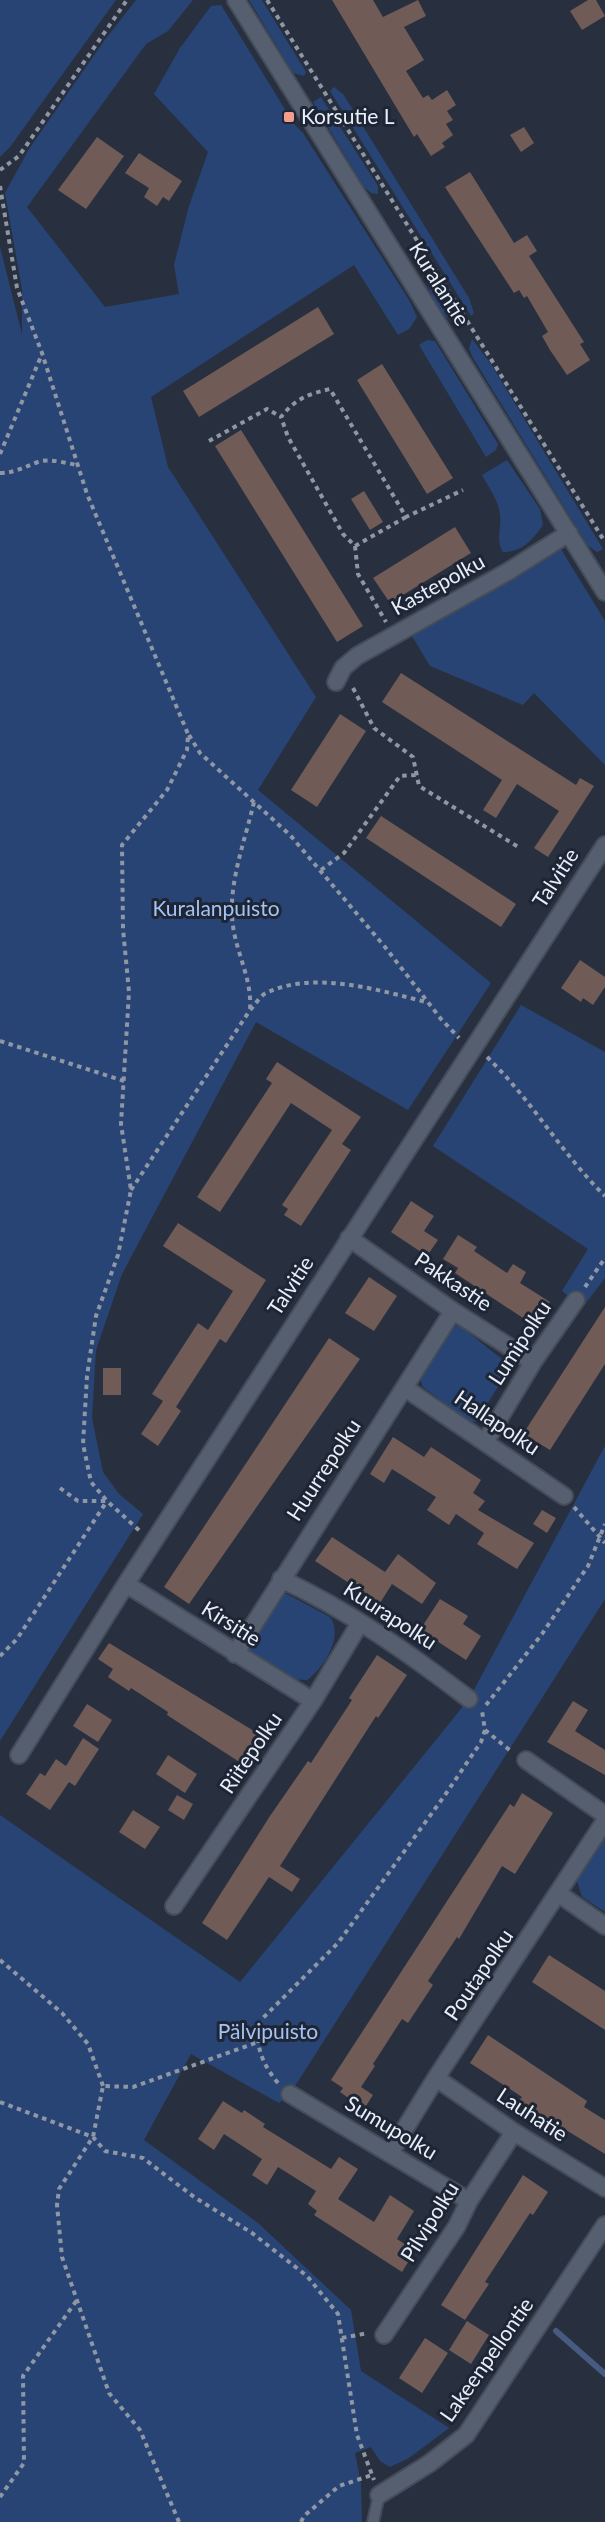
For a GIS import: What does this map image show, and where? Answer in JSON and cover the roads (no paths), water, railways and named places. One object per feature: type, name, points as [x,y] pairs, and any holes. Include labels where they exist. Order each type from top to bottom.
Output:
[{"type":"street","name":"Kuralantie","points":[[236,0],[603,584]]},
{"type":"street","name":"Kastepolku","points":[[339,675],[357,656],[508,571],[569,533]]},
{"type":"street","name":"Talvitie","points":[[19,1755],[126,1584],[605,845]]},
{"type":"street","name":"Pakkastie","points":[[349,1238],[453,1311],[533,1362]]},
{"type":"street","name":"Lumipolku","points":[[485,1442],[533,1362],[576,1300]]},
{"type":"street","name":"Huurrepolku","points":[[235,1654],[453,1311]]},
{"type":"street","name":"Hallapolku","points":[[405,1388],[564,1496]]},
{"type":"street","name":"Kuurapolku","points":[[281,1579],[322,1598],[410,1654],[469,1699]]},
{"type":"street","name":"Kirsitie","points":[[126,1584],[313,1701]]},
{"type":"street","name":"Riitepolku","points":[[174,1906],[313,1701],[360,1623]]},
{"type":"street","points":[[526,1760],[605,1815]]},
{"type":"street","name":"Poutapolku","points":[[390,2153],[436,2078],[560,1894],[605,1821]]},
{"type":"street","points":[[560,1894],[605,1926]]},
{"type":"street","name":"Lauhatie","points":[[436,2078],[514,2132],[605,2188]]},
{"type":"street","name":"Sumupolku","points":[[290,2094],[469,2201]]},
{"type":"street","name":"Pilvipolku","points":[[384,2335],[457,2226],[469,2201],[514,2132]]},
{"type":"street","name":"Lakeenpellontie","points":[[379,2495],[430,2463],[466,2435],[605,2225]]},
{"type":"lane","points":[[373,2522],[379,2495]]},
{"type":"waterway","points":[[556,2331],[605,2374]]},
{"type":"place","name":"Korsutie L","points":[[289,117]]},
{"type":"park label","name":"Kuralanpuisto","points":[[216,909]]},
{"type":"park label","name":"Pälvipuisto","points":[[268,2032]]}]
